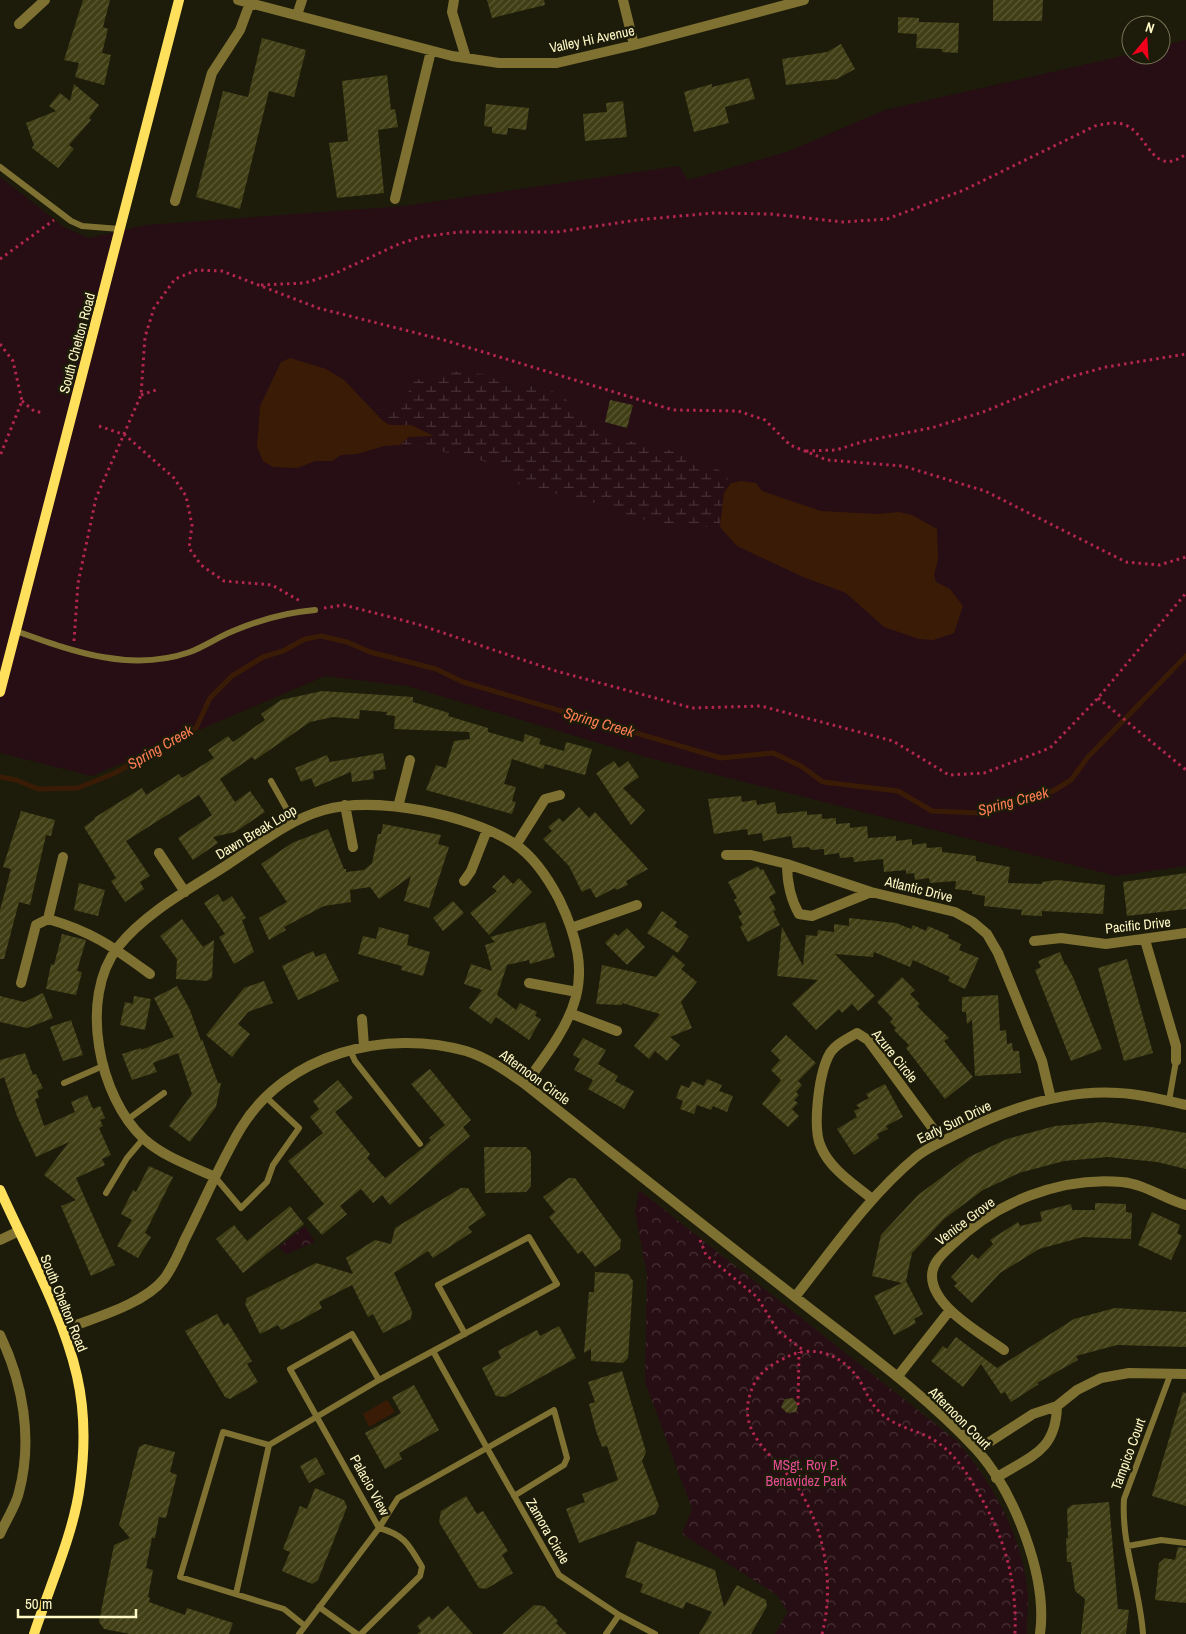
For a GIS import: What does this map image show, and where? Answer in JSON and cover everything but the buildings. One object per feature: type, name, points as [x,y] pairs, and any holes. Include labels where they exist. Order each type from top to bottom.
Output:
[{"type":"main road","name":"South Chelton Road","points":[[0,692],[179,0]]},
{"type":"main road","name":"South Chelton Road","points":[[0,1190],[63,1330],[77,1375],[82,1401],[83,1453],[80,1486],[71,1522],[34,1634]]},
{"type":"street","points":[[19,24],[45,0]]},
{"type":"street","name":"Valley Hi Avenue","points":[[238,0],[431,51],[499,63],[557,63],[634,45],[804,0]]},
{"type":"street","points":[[297,15],[302,0]]},
{"type":"street","points":[[454,0],[452,12],[466,58]]},
{"type":"street","points":[[623,0],[634,45]]},
{"type":"street","points":[[175,200],[212,73],[240,30],[250,3]]},
{"type":"street","points":[[395,199],[431,51]]},
{"type":"street","points":[[398,807],[410,760]]},
{"type":"street","points":[[516,845],[545,799],[560,795]]},
{"type":"street","name":"Dawn Break Loop","points":[[216,1177],[162,1153],[143,1139],[127,1120],[116,1102],[103,1066],[97,1030],[97,1001],[104,973],[116,949],[140,924],[185,892],[294,822],[323,810],[345,805],[370,803],[434,813],[487,830],[516,845],[550,882],[571,928],[577,952],[577,992],[572,1014],[553,1047],[524,1084]]},
{"type":"street","points":[[345,805],[353,847]]},
{"type":"street","points":[[464,882],[471,871],[487,830]]},
{"type":"street","points":[[159,853],[185,892]]},
{"type":"street","name":"Atlantic Drive","points":[[726,855],[750,855],[787,864],[871,892],[955,912],[973,922],[987,934],[998,953],[1042,1061],[1051,1099]]},
{"type":"street","points":[[48,919],[63,857]]},
{"type":"street","points":[[787,864],[787,885],[799,914],[812,916],[871,892]]},
{"type":"street","points":[[571,928],[637,905]]},
{"type":"street","points":[[22,983],[36,925],[48,919],[80,928],[116,949],[150,974]]},
{"type":"street","name":"Pacific Drive","points":[[1034,941],[1061,938],[1106,944],[1186,933]]},
{"type":"street","points":[[1145,940],[1176,1046],[1176,1061]]},
{"type":"street","points":[[529,983],[577,992]]},
{"type":"street","points":[[572,1014],[617,1031]]},
{"type":"street","points":[[362,1019],[364,1046]]},
{"type":"street","name":"Azure Circle","points":[[872,1199],[837,1169],[821,1147],[816,1125],[817,1105],[828,1056],[841,1042],[858,1033],[868,1040],[942,1141]]},
{"type":"street","name":"Afternoon Circle","points":[[63,1330],[140,1299],[163,1280],[242,1127],[286,1079],[306,1067],[350,1050],[364,1046],[405,1043],[444,1046],[466,1051],[501,1067],[796,1298]]},
{"type":"street","name":"Early Sun Drive","points":[[796,1298],[872,1199],[917,1156],[942,1141],[1000,1115],[1051,1099],[1119,1093],[1186,1105]]},
{"type":"street","name":"Venice Grove","points":[[1004,1350],[950,1310],[938,1296],[932,1276],[935,1261],[958,1239],[994,1212],[1031,1195],[1074,1184],[1122,1182],[1141,1186],[1186,1205]]},
{"type":"street","points":[[0,1240],[18,1231]]},
{"type":"street","name":"Afternoon Court","points":[[796,1298],[898,1376],[977,1450],[1014,1506],[1027,1538],[1040,1600],[1040,1634]]},
{"type":"street","points":[[898,1376],[950,1310]]},
{"type":"street","points":[[0,1335],[20,1386],[24,1416],[22,1478],[19,1494],[0,1534]]},
{"type":"street","points":[[977,1450],[1033,1414],[1057,1406],[1077,1390],[1101,1378],[1130,1373],[1186,1374]]},
{"type":"street","points":[[996,1478],[1047,1446],[1057,1424],[1057,1406]]},
{"type":"lane","points":[[0,167],[60,213],[82,226],[120,229]]},
{"type":"lane","points":[[16,631],[86,656],[147,662],[190,652],[237,629],[279,616],[315,610]]},
{"type":"lane","points":[[270,781],[294,822]]},
{"type":"lane","points":[[350,1050],[356,1061],[420,1144]]},
{"type":"lane","points":[[1169,1101],[1176,1061]]},
{"type":"lane","points":[[64,1083],[103,1066]]},
{"type":"lane","points":[[127,1120],[164,1093]]},
{"type":"lane","points":[[216,1177],[241,1208],[267,1182],[272,1165],[299,1128],[267,1098]]},
{"type":"lane","points":[[106,1193],[127,1158],[143,1139]]},
{"type":"lane","points":[[305,1626],[284,1610],[180,1577],[223,1432],[269,1445],[318,1418],[379,1380],[465,1334],[557,1284],[529,1237],[438,1285],[465,1334]]},
{"type":"lane","name":"Palacio View","points":[[299,1634],[379,1528],[290,1369],[352,1334],[379,1380]]},
{"type":"lane","points":[[319,1607],[359,1634],[420,1576],[422,1567],[406,1541],[395,1532],[379,1528],[398,1498],[487,1448],[433,1351]]},
{"type":"lane","name":"Tampico Court","points":[[1143,1634],[1141,1608],[1123,1521],[1124,1499],[1171,1373]]},
{"type":"lane","name":"Zamora Circle","points":[[514,1496],[564,1465],[566,1458],[554,1410],[487,1448],[514,1496],[559,1575],[619,1615],[655,1634]]},
{"type":"lane","points":[[236,1594],[269,1445]]},
{"type":"lane","points":[[1128,1546],[1161,1540],[1186,1544]]},
{"type":"lane","points":[[606,1634],[619,1615]]},
{"type":"path","points":[[257,285],[305,283],[336,273],[421,237],[459,232],[557,232],[637,220],[713,213],[771,214],[843,222],[887,219],[964,190],[1095,126],[1110,123],[1124,124],[1135,130],[1152,155],[1163,161],[1173,160],[1186,154]]},
{"type":"path","points":[[0,260],[47,226],[60,213]]},
{"type":"path","points":[[73,651],[78,583],[96,498],[125,434],[140,395],[144,336],[154,308],[175,279],[197,270],[222,271],[318,308],[444,340],[673,410],[738,411],[765,420],[790,445],[827,460],[904,466],[985,491],[1126,562],[1159,565],[1186,557]]},
{"type":"path","points":[[0,344],[13,361],[22,401],[0,456]]},
{"type":"path","points":[[804,451],[836,450],[865,441],[931,428],[983,412],[1066,378],[1106,367],[1186,354]]},
{"type":"path","points":[[140,395],[159,389]]},
{"type":"path","points":[[22,401],[34,411],[44,413]]},
{"type":"path","points":[[99,426],[125,434],[174,478],[186,496],[192,525],[189,548],[201,565],[224,581],[272,586],[315,610],[344,605],[416,624],[556,671],[692,708],[761,706],[893,741],[949,775],[984,773],[1050,748],[1098,698],[1186,594]]},
{"type":"path","points":[[1098,698],[1149,742],[1186,770]]},
{"type":"path","points":[[699,1237],[706,1255],[756,1297],[778,1331],[801,1351],[830,1355],[845,1364],[860,1382],[873,1406],[883,1415],[894,1424],[924,1434],[936,1441],[963,1467],[996,1523],[1006,1550],[1013,1588],[1015,1634]]},
{"type":"path","points":[[798,1405],[801,1351]]},
{"type":"path","points":[[801,1351],[768,1368],[755,1382],[748,1402],[748,1421],[754,1436],[768,1455],[789,1475],[814,1516],[822,1546],[829,1599],[822,1634]]},
{"type":"green space","points":[[1186,40],[1186,866],[1116,876],[646,757],[407,686],[325,676],[92,776],[0,753],[0,177],[64,227],[89,238],[146,225],[404,206],[679,166],[688,180],[787,152],[885,110],[1121,56],[1121,65],[1171,65],[1171,44]]},
{"type":"green space","points":[[450,371],[483,374],[512,386],[537,385],[561,395],[605,435],[685,454],[723,472],[731,483],[724,493],[720,527],[690,527],[635,518],[589,501],[521,486],[495,464],[436,450],[400,445],[409,437],[433,436],[411,425],[390,425],[372,410],[393,409],[407,395],[413,381]]},
{"type":"green space","name":"MSgt. Roy P. Benavidez Park","points":[[639,1190],[957,1441],[983,1475],[1013,1533],[1025,1574],[1028,1596],[1027,1634],[775,1634],[788,1612],[777,1595],[682,1534],[692,1509],[645,1382],[647,1274],[635,1212]]},
{"type":"green space","points":[[305,1226],[315,1242],[286,1254],[279,1247]]},
{"type":"shaded area","points":[[290,358],[326,369],[344,380],[383,421],[390,425],[411,425],[434,436],[409,437],[400,445],[384,446],[357,454],[341,455],[332,461],[315,461],[297,468],[273,467],[263,461],[257,447],[260,406],[281,362]]},
{"type":"shaded area","points":[[741,481],[756,483],[762,491],[821,511],[877,514],[899,512],[912,515],[937,529],[938,560],[934,575],[936,582],[950,589],[963,606],[954,633],[933,640],[919,639],[884,627],[846,593],[803,577],[737,546],[720,527],[724,493],[731,483]]},
{"type":"shaded area","points":[[387,1400],[395,1412],[369,1427],[363,1414]]},
{"type":"waterway","name":"Spring Creek","points":[[0,777],[16,780],[38,789],[78,788],[115,773],[196,728],[210,698],[232,676],[263,657],[283,651],[305,639],[321,636],[347,642],[370,652],[436,669],[463,682],[721,758],[773,753],[801,766],[823,782],[898,791],[932,811],[980,813],[1000,805],[1053,791],[1071,780],[1088,757],[1186,656]]}]
